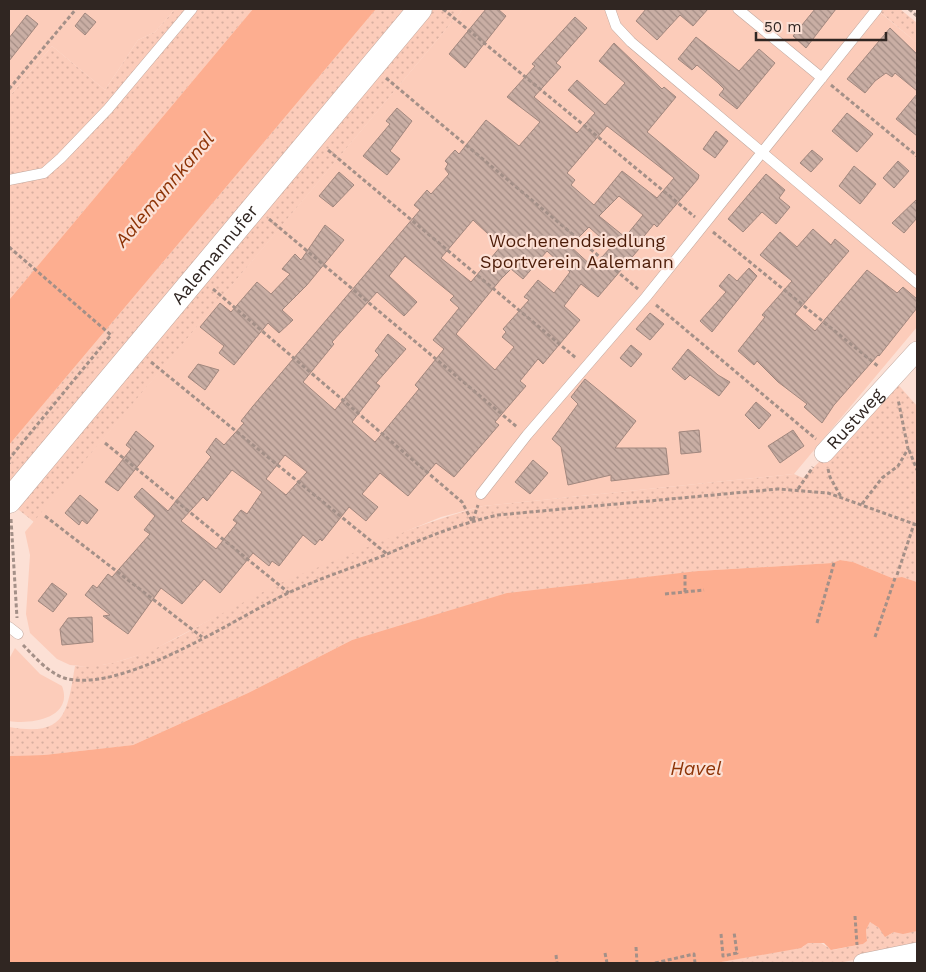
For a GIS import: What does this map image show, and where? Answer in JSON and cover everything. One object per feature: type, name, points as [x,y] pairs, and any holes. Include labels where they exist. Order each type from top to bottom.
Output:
[{"type":"street","name":"Aalemannufer","points":[[9,500],[420,9]]},
{"type":"street","name":"Rustweg","points":[[826,451],[894,380],[917,351]]},
{"type":"street","points":[[863,963],[917,952]]},
{"type":"lane","points":[[9,180],[44,173],[61,158],[108,109],[192,9]]},
{"type":"lane","points":[[610,9],[616,26],[631,42],[917,283]]},
{"type":"lane","points":[[738,9],[822,78]]},
{"type":"lane","points":[[481,494],[527,435],[646,297],[877,9]]},
{"type":"lane","points":[[9,627],[18,634]]},
{"type":"path","points":[[9,89],[76,9]]},
{"type":"path","points":[[443,9],[894,380],[908,449],[917,470]]},
{"type":"path","points":[[909,9],[917,16]]},
{"type":"path","points":[[372,66],[826,451],[830,477],[841,497]]},
{"type":"path","points":[[822,78],[917,156]]},
{"type":"path","points":[[312,137],[586,367]]},
{"type":"path","points":[[254,206],[527,435]]},
{"type":"path","points":[[9,247],[111,335],[9,459],[9,464]]},
{"type":"path","points":[[197,275],[462,502],[472,521]]},
{"type":"path","points":[[135,349],[387,554]]},
{"type":"path","points":[[105,444],[289,593]]},
{"type":"path","points":[[862,504],[882,478],[898,466],[908,449]]},
{"type":"path","name":"Rustweg","points":[[798,489],[804,478],[826,451]]},
{"type":"path","points":[[9,500],[18,634],[23,644],[39,662],[54,673],[69,679],[115,676],[170,655],[289,593],[387,554],[424,536],[472,521],[517,513],[778,489],[798,489],[828,493],[916,524],[875,637]]},
{"type":"path","points":[[45,516],[202,637]]},
{"type":"path","points":[[817,623],[834,563]]},
{"type":"path","points":[[685,572],[685,592]]},
{"type":"path","points":[[665,594],[704,590]]},
{"type":"path","points":[[855,916],[857,945]]},
{"type":"path","points":[[721,934],[723,956],[731,955],[737,953],[734,932]]},
{"type":"path","points":[[636,947],[637,963]]},
{"type":"path","points":[[604,953],[607,963]]},
{"type":"path","points":[[655,963],[694,954],[695,963]]},
{"type":"path","points":[[556,955],[557,963]]},
{"type":"path","points":[[731,955],[732,960]]},
{"type":"green space","points":[[9,9],[175,9],[155,32],[138,40],[105,90],[52,46],[9,97]]},
{"type":"green space","points":[[175,9],[253,9],[9,300],[9,97],[52,46],[105,90],[138,40],[155,32]]},
{"type":"green space","points":[[376,9],[420,9],[9,501],[9,445]]},
{"type":"green space","points":[[429,9],[463,9],[34,522],[14,506]]},
{"type":"green space","name":"Wochenendsiedlung Sportverein Aalemann","points":[[463,9],[876,9],[917,43],[917,327],[794,474],[483,506],[441,517],[280,583],[149,652],[113,663],[91,667],[70,665],[57,659],[30,633],[26,614],[30,555],[25,532]]},
{"type":"green space","points":[[880,9],[900,9],[917,23],[917,43],[879,11]]},
{"type":"green space","points":[[894,380],[917,406],[917,582],[901,577],[892,578],[853,562],[840,560],[832,563],[698,571],[352,640],[248,693],[133,745],[44,755],[9,756],[9,727],[42,728],[53,724],[60,718],[66,709],[75,666],[101,665],[127,659],[154,649],[280,582],[406,531],[483,506],[794,474],[803,478],[832,449]]},
{"type":"green space","points":[[15,648],[40,674],[62,686],[64,697],[62,706],[48,717],[28,722],[9,721],[9,659]]},
{"type":"green space","points":[[870,922],[889,935],[894,932],[917,931],[917,947],[839,963],[716,963],[803,947],[811,941],[819,942],[833,950],[863,944],[867,941],[866,930]]},
{"type":"water","name":"Aalemannkanal","points":[[253,9],[376,9],[9,445],[9,300]]},
{"type":"water","name":"Havel","points":[[840,560],[853,562],[892,578],[902,577],[917,582],[917,931],[903,934],[894,932],[885,937],[879,928],[870,922],[866,930],[867,941],[863,944],[831,950],[824,943],[808,943],[801,948],[716,963],[9,963],[9,756],[44,755],[133,745],[248,693],[352,640],[507,593],[698,571],[832,563]]},
{"type":"building","points":[[486,9],[498,9],[506,16],[465,68],[449,54]]},
{"type":"building","points":[[646,9],[708,9],[693,26],[680,15],[657,40],[636,21]]},
{"type":"building","points":[[815,9],[836,9],[806,48],[793,36]]},
{"type":"building","points":[[85,13],[96,22],[85,35],[75,26]]},
{"type":"building","points":[[27,15],[38,24],[9,61],[9,38]]},
{"type":"building","points":[[575,17],[587,28],[556,63],[561,67],[534,97],[577,133],[595,113],[568,90],[577,80],[605,105],[625,83],[599,61],[614,43],[662,89],[664,87],[676,97],[647,132],[699,175],[698,179],[657,227],[654,224],[636,246],[639,249],[598,297],[581,284],[564,306],[580,320],[543,364],[538,359],[520,381],[526,386],[495,422],[499,425],[454,477],[436,463],[408,496],[380,473],[362,494],[378,507],[366,521],[349,507],[322,541],[320,539],[315,545],[303,535],[279,566],[272,561],[269,566],[253,553],[220,593],[204,579],[182,604],[161,588],[128,634],[103,616],[110,615],[85,595],[93,585],[97,588],[108,574],[112,577],[150,534],[144,530],[155,516],[134,497],[142,488],[168,511],[211,457],[206,452],[216,438],[224,445],[244,423],[241,421],[253,406],[420,210],[414,205],[427,190],[431,194],[449,174],[445,169],[448,164],[445,161],[455,150],[459,154],[486,120],[519,146],[540,122],[507,97],[535,66],[532,64]],"holes":[[[607,126],[674,178],[657,198],[622,171],[594,205],[571,185],[575,180],[567,173]],[[619,196],[643,215],[625,237],[599,216]],[[473,220],[501,246],[471,282],[441,258]],[[589,227],[611,247],[593,267],[570,246]],[[547,251],[570,272],[554,293],[538,280],[524,297],[529,300],[503,329],[506,332],[502,337],[514,347],[495,370],[456,334],[511,269],[523,279]],[[405,256],[454,296],[450,300],[459,308],[433,340],[444,349],[415,385],[419,389],[375,442],[352,422],[380,386],[376,383],[406,349],[388,334],[375,351],[379,355],[335,410],[303,382],[334,344],[332,342],[377,292],[404,316],[417,302],[389,276]],[[285,455],[307,472],[286,495],[266,479]],[[232,470],[262,492],[247,514],[241,510],[233,520],[237,523],[216,549],[181,521],[203,497],[207,501]]]},
{"type":"building","points":[[890,28],[917,54],[917,91],[895,73],[892,77],[886,73],[875,81],[865,93],[847,79]]},
{"type":"building","points":[[696,37],[739,71],[759,49],[775,63],[737,109],[719,95],[724,89],[697,65],[692,70],[678,59]]},
{"type":"building","points":[[917,94],[917,136],[896,119]]},
{"type":"building","points":[[397,108],[412,121],[390,151],[400,159],[387,175],[363,156],[390,124],[386,121]]},
{"type":"building","points":[[847,113],[873,134],[857,152],[832,131]]},
{"type":"building","points":[[716,131],[728,141],[715,158],[703,149]]},
{"type":"building","points":[[812,150],[823,159],[811,172],[800,163]]},
{"type":"building","points":[[898,161],[909,171],[894,188],[883,178]]},
{"type":"building","points":[[854,166],[876,184],[860,204],[839,186]]},
{"type":"building","points":[[339,172],[354,185],[333,207],[319,196]]},
{"type":"building","points":[[766,174],[785,190],[779,198],[790,207],[776,224],[762,212],[743,232],[728,219]]},
{"type":"building","points":[[917,199],[917,218],[904,233],[892,223]]},
{"type":"building","points":[[325,225],[344,240],[307,285],[282,310],[293,320],[279,333],[268,323],[234,365],[219,353],[224,346],[200,327],[220,303],[231,312],[257,282],[271,294],[290,274],[282,269],[295,254],[301,260]]},
{"type":"building","points":[[813,229],[831,245],[835,239],[849,251],[795,314],[815,331],[867,270],[897,293],[903,287],[917,299],[917,308],[879,356],[834,405],[822,423],[804,407],[807,404],[778,382],[757,361],[754,365],[738,351],[765,317],[762,315],[792,281],[760,255],[780,232],[797,247]]},
{"type":"building","points":[[749,268],[757,276],[712,332],[700,321],[726,292],[719,286],[729,274],[737,281]]},
{"type":"building","points":[[650,313],[664,324],[650,340],[636,329]]},
{"type":"building","points":[[631,345],[642,354],[631,367],[620,358]]},
{"type":"building","points":[[688,349],[718,375],[730,382],[719,396],[690,375],[685,380],[672,369]]},
{"type":"building","points":[[198,364],[219,370],[205,390],[188,377]]},
{"type":"building","points":[[585,379],[636,421],[615,448],[666,448],[669,474],[611,481],[611,475],[568,485],[561,447],[552,439],[578,404],[571,397]]},
{"type":"building","points":[[756,402],[771,415],[759,429],[745,415]]},
{"type":"building","points":[[699,430],[701,452],[681,454],[679,432]]},
{"type":"building","points":[[793,430],[804,446],[780,463],[768,446]]},
{"type":"building","points":[[136,431],[154,446],[118,491],[105,482],[131,449],[126,445]]},
{"type":"building","points":[[533,460],[548,473],[530,494],[515,482]]},
{"type":"building","points":[[80,495],[98,510],[87,524],[82,520],[79,525],[65,513]]},
{"type":"building","points":[[52,583],[67,594],[53,612],[38,601]]},
{"type":"building","points":[[92,617],[93,642],[62,645],[60,629],[68,618]]}]
